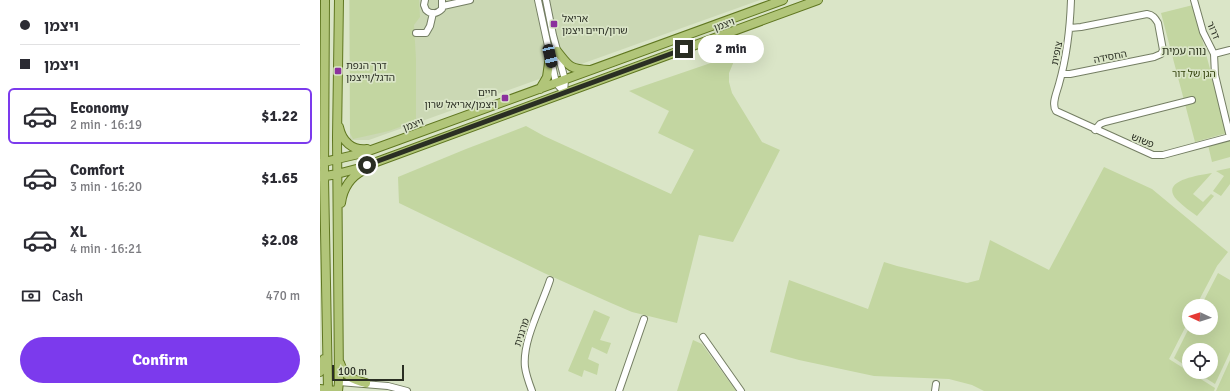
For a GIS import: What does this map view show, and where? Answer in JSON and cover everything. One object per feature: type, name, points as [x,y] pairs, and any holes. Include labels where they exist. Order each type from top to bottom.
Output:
[{"type":"main road","points":[[324,385],[327,336],[325,212],[322,177],[325,0]]},
{"type":"main road","points":[[324,385],[338,391],[337,116],[339,0]]},
{"type":"main road","name":"ויצמן","points":[[322,163],[374,149],[783,0]]},
{"type":"main road","name":"ויצמן","points":[[322,177],[337,174],[381,160],[818,0]]},
{"type":"main road","points":[[557,51],[573,68],[591,70]]},
{"type":"main road","points":[[540,89],[547,77],[550,56]]},
{"type":"main road","points":[[337,116],[341,135],[350,145],[358,149],[374,149]]},
{"type":"main road","points":[[320,148],[324,122]]},
{"type":"main road","points":[[338,236],[342,198],[346,186],[354,176],[381,160]]},
{"type":"main road","points":[[320,199],[325,212]]},
{"type":"main road","points":[[320,372],[323,367],[327,336]]},
{"type":"main road","points":[[339,357],[342,368],[347,376],[366,383]]},
{"type":"main road","points":[[324,385],[339,382]]},
{"type":"street","points":[[425,0],[424,5],[426,10],[433,13],[440,11],[442,3],[470,0]]},
{"type":"street","points":[[534,0],[539,7]]},
{"type":"street","points":[[538,0],[556,83],[564,92]]},
{"type":"street","points":[[546,0],[565,80],[564,92]]},
{"type":"street","name":"צופית","points":[[1054,109],[1054,101],[1062,74],[1070,28],[1071,0]]},
{"type":"street","name":"דרור","points":[[1194,0],[1203,32],[1214,54],[1215,75],[1230,137]]},
{"type":"street","points":[[416,33],[426,33],[430,26],[433,13]]},
{"type":"street","name":"החסידה","points":[[1062,74],[1070,74],[1154,57],[1162,53],[1163,48],[1158,23],[1153,16],[1147,14],[1070,28]]},
{"type":"street","points":[[1214,54],[1230,50]]},
{"type":"street","points":[[1095,130],[1100,124],[1105,122],[1192,100]]},
{"type":"street","name":"פשוש","points":[[1054,109],[1062,115],[1148,154],[1158,156],[1230,137]]},
{"type":"street","name":"מרגנית","points":[[532,391],[525,368],[525,353],[550,280]]},
{"type":"street","points":[[618,391],[644,319]]},
{"type":"street","points":[[703,337],[741,391]]},
{"type":"street","points":[[339,382],[366,383],[388,386],[406,391]]},
{"type":"street","points":[[935,391],[936,384]]},
{"type":"shaded area","points":[[349,0],[760,0],[369,140],[350,140]]},
{"type":"green space","points":[[350,0],[419,0],[420,17],[414,25],[416,59],[416,121],[389,131],[353,139],[350,133]]},
{"type":"green space","name":"הגן של דור","points":[[1193,5],[1227,133],[1195,142],[1161,13]]},
{"type":"green space","points":[[737,54],[729,73],[729,82],[732,93],[762,142],[780,150],[733,242],[699,235],[677,323],[632,312],[611,303],[544,273],[399,203],[398,177],[526,126],[544,136],[671,194],[694,150],[658,133],[669,111],[629,91]]},
{"type":"green space","points":[[1230,140],[1230,157],[1212,162],[1208,145]]},
{"type":"green space","points":[[1104,167],[1152,189],[1228,252],[1217,266],[1200,299],[1182,299],[1182,334],[1169,359],[1182,367],[1182,379],[1201,379],[1215,388],[1214,391],[984,391],[972,385],[949,379],[874,376],[799,360],[770,352],[789,280],[868,309],[884,262],[967,283],[979,280],[990,240],[1049,270]]},
{"type":"green space","points":[[1230,168],[1230,184],[1221,196],[1213,191],[1224,176],[1216,171]]},
{"type":"green space","points":[[1212,173],[1193,194],[1203,202],[1211,194],[1214,196],[1197,216],[1177,200],[1173,193],[1173,188],[1177,183],[1183,180]]},
{"type":"green space","points":[[1218,273],[1230,280],[1230,352],[1218,378],[1218,343],[1182,343],[1182,363],[1174,358],[1186,335],[1218,335],[1218,299],[1205,299]]},
{"type":"green space","points":[[594,310],[610,317],[600,340],[611,343],[607,354],[592,347],[588,359],[599,364],[597,375],[584,370],[582,377],[568,371]]},
{"type":"green space","points":[[693,340],[702,344],[736,391],[677,391]]},
{"type":"green space","points":[[1230,360],[1230,391],[1216,391]]},
{"type":"green space","points":[[1207,379],[1217,379],[1215,384]]},
{"type":"place","name":"אריאל שרון/חיים ויצמן","points":[[554,24]]},
{"type":"place","name":"דרך הנפת הדגל/וייצמן","points":[[338,71]]},
{"type":"place","name":"חיים ויצמן/אריאל שרון","points":[[505,98]]},
{"type":"district","name":"נווה עמית","points":[[1184,51]]},
{"type":"route","points":[[367,165],[684,49]]}]
